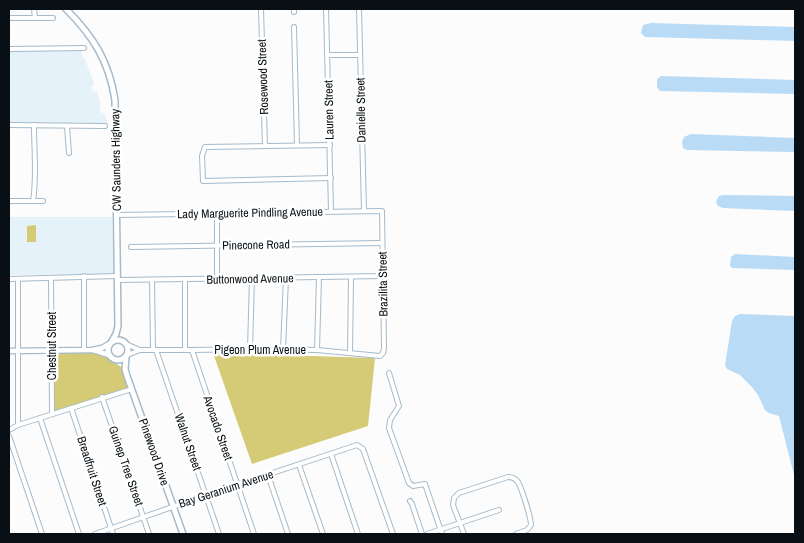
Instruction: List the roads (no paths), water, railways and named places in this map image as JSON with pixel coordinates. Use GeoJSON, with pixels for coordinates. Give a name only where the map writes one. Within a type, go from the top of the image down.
{"type":"FeatureCollection","features":[{"type":"Feature","properties":{"kind":"main road","name":"CW Saunders Highway"},"geometry":{"type":"LineString","coordinates":[[66,9],[87,31],[99,49],[114,90],[116,110],[118,326],[111,343]]}},
{"type":"Feature","properties":{"kind":"main road","name":"CW Saunders Highway"},"geometry":{"type":"LineString","coordinates":[[118,326],[125,342]]}},
{"type":"Feature","properties":{"kind":"main road"},"geometry":{"type":"LineString","coordinates":[[118,339],[125,342],[128,349],[126,356],[121,360],[115,360],[109,355],[107,350],[111,343],[118,339]]}},
{"type":"Feature","properties":{"kind":"main road","name":"Pinewood Drive"},"geometry":{"type":"LineString","coordinates":[[126,356],[125,369],[183,534]]}},
{"type":"Feature","properties":{"kind":"main road","name":"Pinewood Drive"},"geometry":{"type":"LineString","coordinates":[[115,360],[125,369]]}},
{"type":"Feature","properties":{"kind":"street"},"geometry":{"type":"LineString","coordinates":[[34,9],[35,18]]}},
{"type":"Feature","properties":{"kind":"street","name":"Rosewood Street"},"geometry":{"type":"LineString","coordinates":[[261,9],[265,146]]}},
{"type":"Feature","properties":{"kind":"street","name":"Lauren Street"},"geometry":{"type":"LineString","coordinates":[[326,9],[331,211]]}},
{"type":"Feature","properties":{"kind":"street","name":"Danielle Street"},"geometry":{"type":"LineString","coordinates":[[359,9],[364,211]]}},
{"type":"Feature","properties":{"kind":"street"},"geometry":{"type":"LineString","coordinates":[[9,18],[53,18]]}},
{"type":"Feature","properties":{"kind":"street"},"geometry":{"type":"LineString","coordinates":[[294,27],[297,145]]}},
{"type":"Feature","properties":{"kind":"street"},"geometry":{"type":"LineString","coordinates":[[9,49],[84,48]]}},
{"type":"Feature","properties":{"kind":"street"},"geometry":{"type":"LineString","coordinates":[[328,56],[360,55]]}},
{"type":"Feature","properties":{"kind":"street"},"geometry":{"type":"LineString","coordinates":[[9,125],[106,126]]}},
{"type":"Feature","properties":{"kind":"street"},"geometry":{"type":"LineString","coordinates":[[32,201],[35,172],[34,125]]}},
{"type":"Feature","properties":{"kind":"street"},"geometry":{"type":"LineString","coordinates":[[67,126],[69,153]]}},
{"type":"Feature","properties":{"kind":"street"},"geometry":{"type":"LineString","coordinates":[[330,145],[204,147],[202,156],[203,181],[330,178]]}},
{"type":"Feature","properties":{"kind":"street"},"geometry":{"type":"LineString","coordinates":[[9,201],[43,201]]}},
{"type":"Feature","properties":{"kind":"street","name":"Lady Marguerite Pindling Avenue"},"geometry":{"type":"LineString","coordinates":[[117,215],[382,211]]}},
{"type":"Feature","properties":{"kind":"street","name":"Brazilita Street"},"geometry":{"type":"LineString","coordinates":[[380,356],[384,348],[382,211]]}},
{"type":"Feature","properties":{"kind":"street"},"geometry":{"type":"LineString","coordinates":[[217,214],[217,279]]}},
{"type":"Feature","properties":{"kind":"street","name":"Pinecone Road"},"geometry":{"type":"LineString","coordinates":[[131,247],[382,243]]}},
{"type":"Feature","properties":{"kind":"street"},"geometry":{"type":"LineString","coordinates":[[84,276],[84,350]]}},
{"type":"Feature","properties":{"kind":"street","name":"Buttonwood Avenue"},"geometry":{"type":"LineString","coordinates":[[9,279],[84,276],[185,280],[383,276]]}},
{"type":"Feature","properties":{"kind":"street"},"geometry":{"type":"LineString","coordinates":[[317,350],[319,277]]}},
{"type":"Feature","properties":{"kind":"street"},"geometry":{"type":"LineString","coordinates":[[350,352],[351,277]]}},
{"type":"Feature","properties":{"kind":"street","name":"Chestnut Street"},"geometry":{"type":"LineString","coordinates":[[51,278],[52,414]]}},
{"type":"Feature","properties":{"kind":"street"},"geometry":{"type":"LineString","coordinates":[[250,348],[252,278]]}},
{"type":"Feature","properties":{"kind":"street"},"geometry":{"type":"LineString","coordinates":[[283,350],[286,278]]}},
{"type":"Feature","properties":{"kind":"street"},"geometry":{"type":"LineString","coordinates":[[18,279],[18,425]]}},
{"type":"Feature","properties":{"kind":"street","name":"Walnut Street"},"geometry":{"type":"LineString","coordinates":[[152,280],[154,350],[219,534]]}},
{"type":"Feature","properties":{"kind":"street"},"geometry":{"type":"LineString","coordinates":[[184,350],[185,280]]}},
{"type":"Feature","properties":{"kind":"street","name":"Pigeon Plum Avenue"},"geometry":{"type":"LineString","coordinates":[[125,342],[140,350]]}},
{"type":"Feature","properties":{"kind":"street"},"geometry":{"type":"LineString","coordinates":[[9,351],[92,350],[102,348],[111,343]]}},
{"type":"Feature","properties":{"kind":"street","name":"Pigeon Plum Avenue"},"geometry":{"type":"LineString","coordinates":[[126,356],[140,350],[250,348],[350,352],[380,356]]}},
{"type":"Feature","properties":{"kind":"street"},"geometry":{"type":"LineString","coordinates":[[92,350],[109,355]]}},
{"type":"Feature","properties":{"kind":"street","name":"Avocado Street"},"geometry":{"type":"LineString","coordinates":[[192,350],[254,534]]}},
{"type":"Feature","properties":{"kind":"street"},"geometry":{"type":"LineString","coordinates":[[389,373],[399,406],[390,420],[389,430],[408,483],[414,486],[425,484],[441,532]]}},
{"type":"Feature","properties":{"kind":"street"},"geometry":{"type":"LineString","coordinates":[[9,430],[18,425],[132,389]]}},
{"type":"Feature","properties":{"kind":"street","name":"Guinep Tree Street"},"geometry":{"type":"LineString","coordinates":[[102,397],[149,534]]}},
{"type":"Feature","properties":{"kind":"street","name":"Breadfruit Street"},"geometry":{"type":"LineString","coordinates":[[71,408],[113,534]]}},
{"type":"Feature","properties":{"kind":"street"},"geometry":{"type":"LineString","coordinates":[[40,418],[79,534]]}},
{"type":"Feature","properties":{"kind":"street"},"geometry":{"type":"LineString","coordinates":[[9,436],[42,534]]}},
{"type":"Feature","properties":{"kind":"street","name":"Bay Geranium Avenue"},"geometry":{"type":"LineString","coordinates":[[95,534],[357,445],[363,449],[393,534]]}},
{"type":"Feature","properties":{"kind":"street"},"geometry":{"type":"LineString","coordinates":[[331,454],[358,534]]}},
{"type":"Feature","properties":{"kind":"street"},"geometry":{"type":"LineString","coordinates":[[299,465],[323,534]]}},
{"type":"Feature","properties":{"kind":"street"},"geometry":{"type":"LineString","coordinates":[[268,475],[288,534]]}},
{"type":"Feature","properties":{"kind":"street"},"geometry":{"type":"LineString","coordinates":[[464,534],[453,505],[454,498],[459,493],[508,477],[514,478],[518,482],[531,518],[531,525],[527,530],[516,534]]}},
{"type":"Feature","properties":{"kind":"street"},"geometry":{"type":"LineString","coordinates":[[410,501],[422,534]]}},
{"type":"Feature","properties":{"kind":"street"},"geometry":{"type":"LineString","coordinates":[[426,534],[441,532],[460,523],[499,510]]}},
{"type":"Feature","properties":{"kind":"water"},"geometry":{"type":"Polygon","coordinates":[[[651,23],[795,27],[795,41],[645,37],[641,33],[643,25],[651,23]]]}},
{"type":"Feature","properties":{"kind":"water"},"geometry":{"type":"Polygon","coordinates":[[[661,76],[795,80],[795,94],[660,91],[657,87],[657,79],[661,76]]]}},
{"type":"Feature","properties":{"kind":"water"},"geometry":{"type":"Polygon","coordinates":[[[691,134],[795,138],[795,152],[687,150],[683,148],[682,142],[684,137],[691,134]]]}},
{"type":"Feature","properties":{"kind":"water"},"geometry":{"type":"Polygon","coordinates":[[[719,196],[795,196],[795,211],[723,208],[718,206],[716,202],[719,196]]]}},
{"type":"Feature","properties":{"kind":"water"},"geometry":{"type":"Polygon","coordinates":[[[735,254],[795,257],[795,270],[732,268],[730,266],[731,257],[735,254]]]}},
{"type":"Feature","properties":{"kind":"water"},"geometry":{"type":"Polygon","coordinates":[[[740,314],[795,316],[795,479],[779,416],[765,410],[758,395],[751,386],[740,375],[727,369],[725,365],[732,321],[735,316],[740,314]]]}}]}
